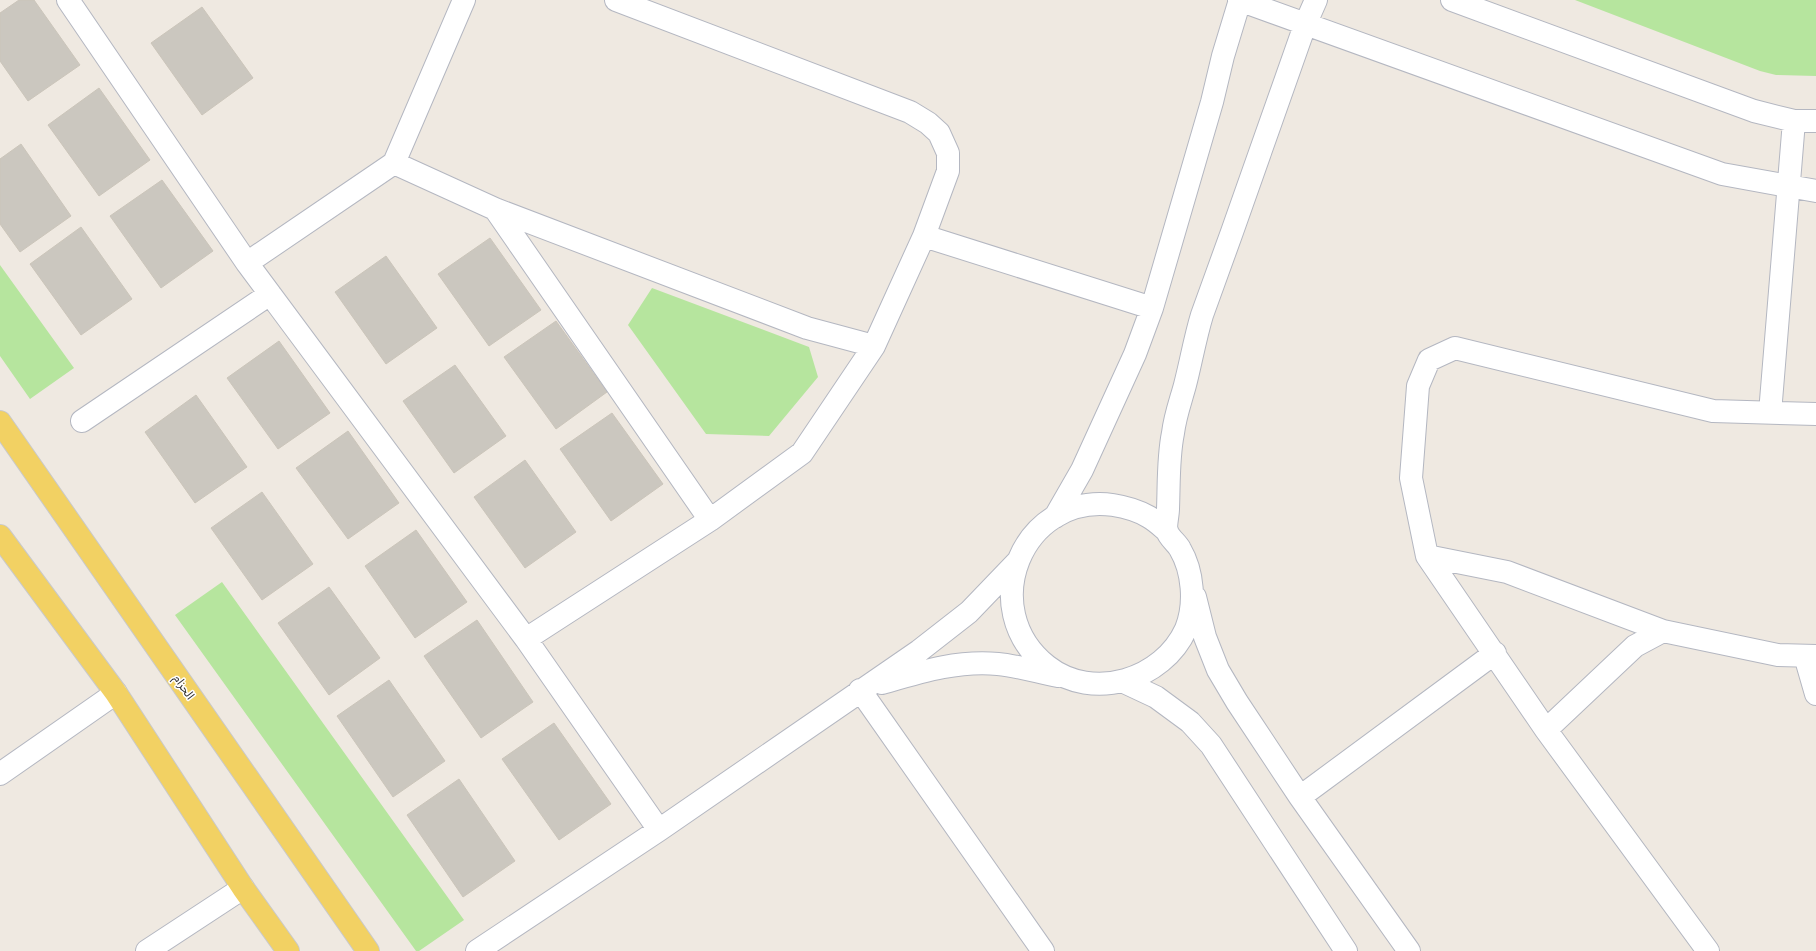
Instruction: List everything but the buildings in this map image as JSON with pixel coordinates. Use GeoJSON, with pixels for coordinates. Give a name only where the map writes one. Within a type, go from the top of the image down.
{"type":"FeatureCollection","features":[{"type":"Feature","properties":{"kind":"main road","name":"الحزام"},"geometry":{"type":"LineString","coordinates":[[0,422],[368,951]]}},
{"type":"Feature","properties":{"kind":"main road"},"geometry":{"type":"LineString","coordinates":[[0,536],[116,694],[243,888],[288,951]]}},
{"type":"Feature","properties":{"kind":"street"},"geometry":{"type":"LineString","coordinates":[[68,0],[247,263],[526,639],[659,830]]}},
{"type":"Feature","properties":{"kind":"street"},"geometry":{"type":"LineString","coordinates":[[247,263],[394,163],[464,0]]}},
{"type":"Feature","properties":{"kind":"street"},"geometry":{"type":"LineString","coordinates":[[526,639],[710,520],[802,453],[874,346],[924,236],[948,172],[948,153],[939,133],[928,123],[910,112],[616,0]]}},
{"type":"Feature","properties":{"kind":"street"},"geometry":{"type":"LineString","coordinates":[[1055,517],[1082,470],[1100,432],[1135,354],[1152,308],[1240,0],[1305,25],[1722,174],[1816,191]]}},
{"type":"Feature","properties":{"kind":"street"},"geometry":{"type":"LineString","coordinates":[[1167,531],[1172,434],[1202,318],[1305,25],[1316,0]]}},
{"type":"Feature","properties":{"kind":"street"},"geometry":{"type":"LineString","coordinates":[[1452,0],[1754,111],[1794,121],[1816,121]]}},
{"type":"Feature","properties":{"kind":"street"},"geometry":{"type":"LineString","coordinates":[[1770,413],[1794,121]]}},
{"type":"Feature","properties":{"kind":"street"},"geometry":{"type":"LineString","coordinates":[[394,163],[495,209],[807,328],[874,346]]}},
{"type":"Feature","properties":{"kind":"street"},"geometry":{"type":"LineString","coordinates":[[495,209],[710,520]]}},
{"type":"Feature","properties":{"kind":"street"},"geometry":{"type":"LineString","coordinates":[[924,236],[1152,308]]}},
{"type":"Feature","properties":{"kind":"street"},"geometry":{"type":"LineString","coordinates":[[82,421],[270,294]]}},
{"type":"Feature","properties":{"kind":"street"},"geometry":{"type":"LineString","coordinates":[[1708,951],[1546,730],[1427,556],[1411,478],[1418,386],[1429,360],[1455,348],[1713,411],[1816,414]]}},
{"type":"Feature","properties":{"kind":"street"},"geometry":{"type":"LineString","coordinates":[[477,951],[659,830],[946,631],[988,594],[1017,562],[1032,536],[1055,517],[1077,507],[1102,504],[1126,507],[1149,517],[1167,531],[1181,550],[1190,572],[1205,637],[1218,670],[1300,797],[1409,951]]}},
{"type":"Feature","properties":{"kind":"street"},"geometry":{"type":"LineString","coordinates":[[1427,556],[1507,572],[1663,631],[1778,655],[1811,656],[1816,694]]}},
{"type":"Feature","properties":{"kind":"street"},"geometry":{"type":"LineString","coordinates":[[1017,562],[1011,592],[1016,622],[1030,649],[1049,667],[1072,679]]}},
{"type":"Feature","properties":{"kind":"street"},"geometry":{"type":"LineString","coordinates":[[860,690],[933,668],[965,664],[997,664],[1098,684],[1124,682],[1150,670],[1172,652],[1186,627],[1188,620],[1192,600],[1190,572]]}},
{"type":"Feature","properties":{"kind":"street"},"geometry":{"type":"LineString","coordinates":[[1546,730],[1635,646],[1663,631]]}},
{"type":"Feature","properties":{"kind":"street"},"geometry":{"type":"LineString","coordinates":[[1300,797],[1495,654]]}},
{"type":"Feature","properties":{"kind":"street"},"geometry":{"type":"LineString","coordinates":[[1124,682],[1156,697],[1190,722],[1211,745],[1346,951]]}},
{"type":"Feature","properties":{"kind":"street"},"geometry":{"type":"LineString","coordinates":[[860,690],[1043,951]]}},
{"type":"Feature","properties":{"kind":"street"},"geometry":{"type":"LineString","coordinates":[[0,774],[116,694]]}},
{"type":"Feature","properties":{"kind":"street"},"geometry":{"type":"LineString","coordinates":[[147,951],[243,888]]}},
{"type":"Feature","properties":{"kind":"green space"},"geometry":{"type":"Polygon","coordinates":[[[1575,0],[1816,0],[1816,76],[1776,75],[1760,71],[1575,0]]]}},
{"type":"Feature","properties":{"kind":"green space"},"geometry":{"type":"Polygon","coordinates":[[[0,265],[74,368],[30,399],[0,356],[0,265]]]}},
{"type":"Feature","properties":{"kind":"green space"},"geometry":{"type":"Polygon","coordinates":[[[652,288],[809,347],[818,377],[769,436],[706,434],[628,325],[652,288]]]}},
{"type":"Feature","properties":{"kind":"green space"},"geometry":{"type":"Polygon","coordinates":[[[222,582],[464,920],[419,951],[416,951],[175,615],[222,582]]]}}]}
